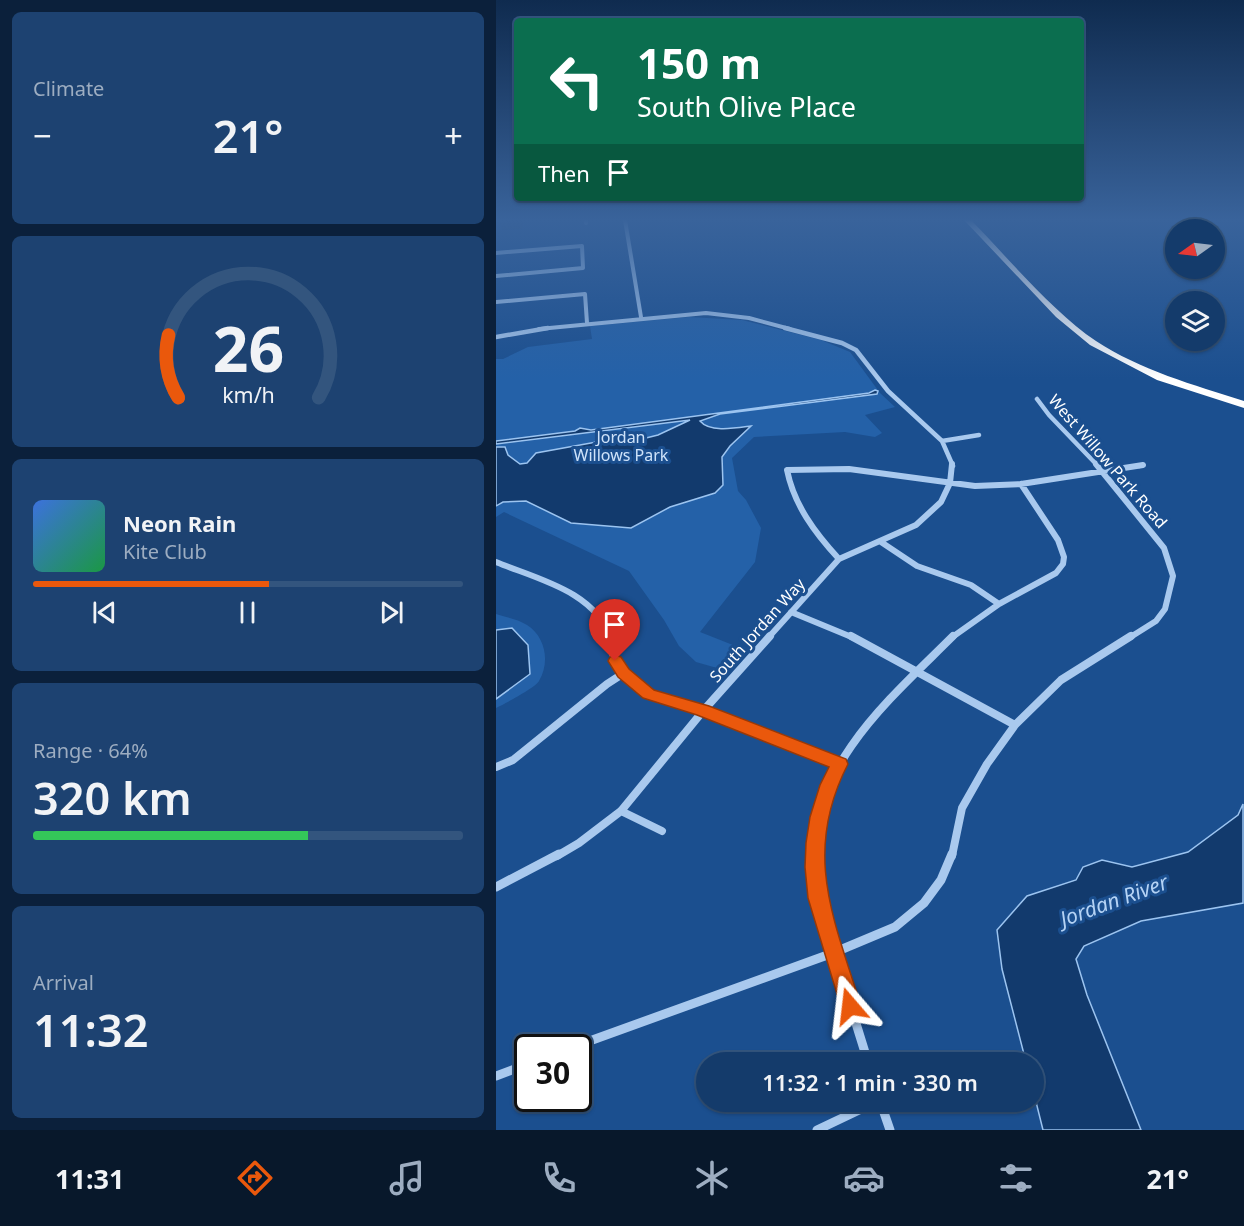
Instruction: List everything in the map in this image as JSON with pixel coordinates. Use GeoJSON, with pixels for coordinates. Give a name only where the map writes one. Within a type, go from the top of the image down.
{"type":"FeatureCollection","features":[{"type":"Feature","properties":{"kind":"highway"},"geometry":{"type":"LineString","coordinates":[[1018,273],[1059,315],[1093,343],[1130,364],[1162,378],[1243,405]]}},
{"type":"Feature","properties":{"kind":"highway"},"geometry":{"type":"LineString","coordinates":[[1028,273],[1069,314],[1102,341],[1122,353],[1168,375],[1243,399]]}},
{"type":"Feature","properties":{"kind":"street"},"geometry":{"type":"LineString","coordinates":[[496,276],[532,273]]}},
{"type":"Feature","properties":{"kind":"street"},"geometry":{"type":"LineString","coordinates":[[634,273],[641,317]]}},
{"type":"Feature","properties":{"kind":"street"},"geometry":{"type":"LineString","coordinates":[[496,302],[585,294],[587,323]]}},
{"type":"Feature","properties":{"kind":"street"},"geometry":{"type":"LineString","coordinates":[[496,337],[641,317],[729,314],[842,343],[856,350],[888,391],[942,441],[979,435]]}},
{"type":"Feature","properties":{"kind":"street","name":"West Willow Park Road"},"geometry":{"type":"LineString","coordinates":[[1015,725],[1061,680],[1156,621],[1165,609],[1173,576],[1164,548],[1103,471],[1048,415],[1037,399]]}},
{"type":"Feature","properties":{"kind":"street","name":"South Jordan Way"},"geometry":{"type":"LineString","coordinates":[[496,888],[579,843],[621,811],[703,711],[839,559],[916,525],[941,502],[950,483],[953,466],[942,441]]}},
{"type":"Feature","properties":{"kind":"street"},"geometry":{"type":"LineString","coordinates":[[839,559],[813,531],[789,484],[787,470],[849,469],[975,486],[1021,484],[1143,465]]}},
{"type":"Feature","properties":{"kind":"street"},"geometry":{"type":"LineString","coordinates":[[865,1052],[817,898],[815,843],[829,785],[840,764],[879,710],[956,633],[999,604],[1056,573],[1062,565],[1062,549],[1021,484]]}},
{"type":"Feature","properties":{"kind":"street"},"geometry":{"type":"LineString","coordinates":[[881,542],[916,566],[971,585],[999,604]]}},
{"type":"Feature","properties":{"kind":"street"},"geometry":{"type":"LineString","coordinates":[[496,562],[577,596],[595,611],[607,629],[615,661],[624,673],[648,694],[703,711],[840,764]]}},
{"type":"Feature","properties":{"kind":"street"},"geometry":{"type":"LineString","coordinates":[[592,1040],[833,953],[895,927],[924,903],[941,880],[952,856],[962,808],[987,764],[1015,725],[847,634],[791,612]]}},
{"type":"Feature","properties":{"kind":"street"},"geometry":{"type":"LineString","coordinates":[[496,767],[513,760],[607,684],[624,673]]}},
{"type":"Feature","properties":{"kind":"street"},"geometry":{"type":"LineString","coordinates":[[621,811],[662,831]]}},
{"type":"Feature","properties":{"kind":"street"},"geometry":{"type":"LineString","coordinates":[[496,1076],[514,1069]]}},
{"type":"Feature","properties":{"kind":"street"},"geometry":{"type":"LineString","coordinates":[[817,1130],[855,1112]]}},
{"type":"Feature","properties":{"kind":"street"},"geometry":{"type":"LineString","coordinates":[[883,1112],[890,1130]]}},
{"type":"Feature","properties":{"kind":"green space","name":"Jordan Willows Park"},"geometry":{"type":"Polygon","coordinates":[[[689,317],[742,320],[821,340],[850,352],[880,393],[895,407],[865,415],[882,433],[875,437],[845,432],[754,437],[732,458],[738,491],[746,500],[761,528],[755,562],[700,632],[743,649],[724,670],[696,662],[679,646],[664,620],[629,571],[504,512],[496,517],[496,359],[503,359],[528,347],[592,339],[590,326],[689,317]]]}},
{"type":"Feature","properties":{"kind":"green space"},"geometry":{"type":"Polygon","coordinates":[[[496,614],[520,621],[533,630],[542,643],[545,659],[542,674],[536,684],[496,708],[496,614]]]}},
{"type":"Feature","properties":{"kind":"water"},"geometry":{"type":"Polygon","coordinates":[[[878,391],[877,394],[720,414],[700,421],[704,425],[717,428],[751,426],[722,457],[723,485],[715,493],[670,507],[631,528],[571,523],[526,501],[503,502],[496,506],[496,447],[505,447],[508,455],[520,464],[527,463],[536,453],[602,441],[646,438],[690,420],[496,444],[496,441],[575,431],[580,428],[591,430],[869,393],[878,391]]]}},
{"type":"Feature","properties":{"kind":"water"},"geometry":{"type":"Polygon","coordinates":[[[512,628],[528,645],[530,674],[496,699],[496,630],[512,628]]]}},
{"type":"Feature","properties":{"kind":"water","name":"Jordan River"},"geometry":{"type":"Polygon","coordinates":[[[1243,804],[1243,903],[1141,921],[1084,946],[1076,959],[1087,995],[1141,1130],[1043,1130],[1038,1112],[1044,1112],[1044,1052],[1023,1052],[1002,969],[997,930],[1027,896],[1076,880],[1083,867],[1102,860],[1132,867],[1188,852],[1238,815],[1243,804]]]}},
{"type":"Feature","properties":{"kind":"route"},"geometry":{"type":"LineString","coordinates":[[615,661],[624,673],[648,694],[703,711],[840,764],[829,785],[820,817],[815,843],[815,867],[817,898],[850,1006]]}}]}
